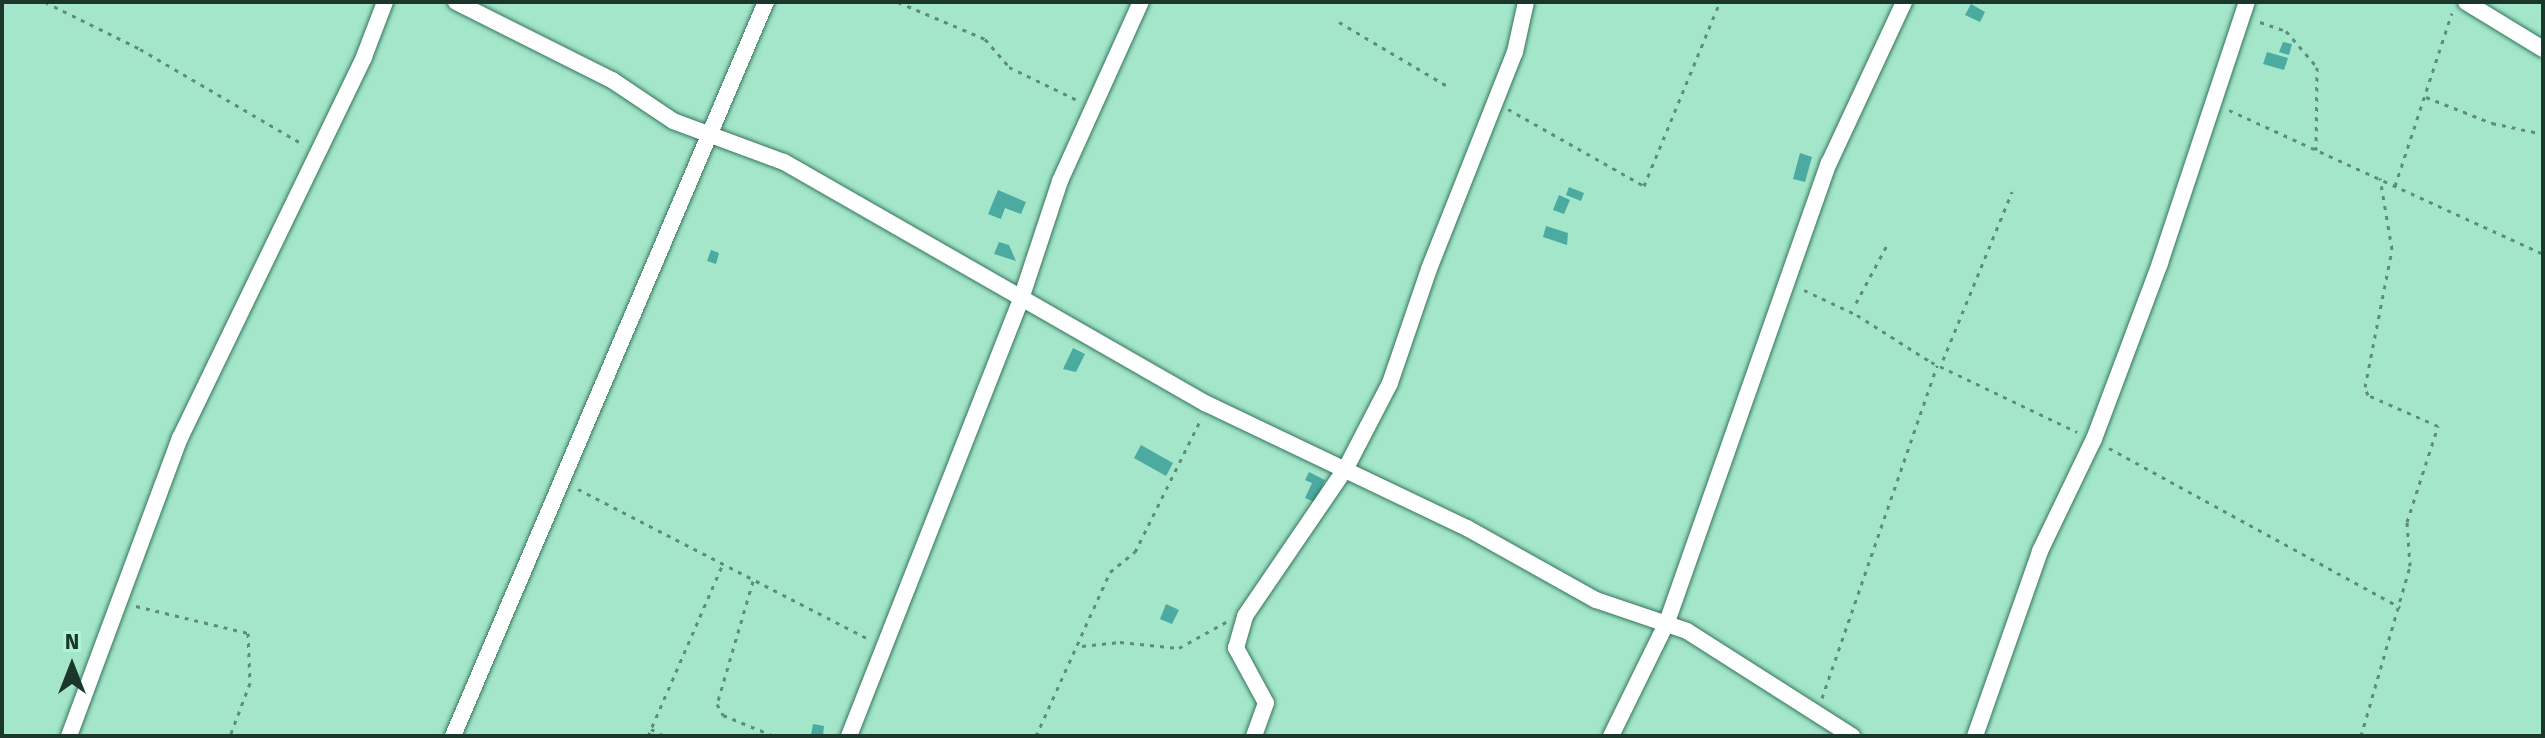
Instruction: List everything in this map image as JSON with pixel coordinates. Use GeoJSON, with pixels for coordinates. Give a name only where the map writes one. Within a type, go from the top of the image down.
{"type":"FeatureCollection","features":[{"type":"Feature","properties":{"kind":"street"},"geometry":{"type":"LineString","coordinates":[[69,736],[180,438],[364,57],[385,2]]}},
{"type":"Feature","properties":{"kind":"street"},"geometry":{"type":"LineString","coordinates":[[456,2],[612,80],[673,121],[712,139],[784,162],[1207,404],[1346,468],[1551,572],[1596,600],[1667,622],[1852,736]]}},
{"type":"Feature","properties":{"kind":"street"},"geometry":{"type":"LineString","coordinates":[[453,736],[712,139],[766,2]]}},
{"type":"Feature","properties":{"kind":"street"},"geometry":{"type":"LineString","coordinates":[[849,736],[888,646],[919,553],[1021,299],[1060,181],[1141,2]]}},
{"type":"Feature","properties":{"kind":"street"},"geometry":{"type":"LineString","coordinates":[[1254,736],[1266,703],[1236,648],[1245,616],[1346,468],[1408,340],[1429,269],[1515,52],[1526,2]]}},
{"type":"Feature","properties":{"kind":"street"},"geometry":{"type":"LineString","coordinates":[[1611,736],[1667,622],[1829,163],[1904,2]]}},
{"type":"Feature","properties":{"kind":"street"},"geometry":{"type":"LineString","coordinates":[[2466,2],[2543,49]]}},
{"type":"Feature","properties":{"kind":"street"},"geometry":{"type":"LineString","coordinates":[[1975,736],[2040,551],[2094,439],[2160,263],[2244,10]]}},
{"type":"Feature","properties":{"kind":"path"},"geometry":{"type":"LineString","coordinates":[[45,2],[140,49],[316,152]]}},
{"type":"Feature","properties":{"kind":"path"},"geometry":{"type":"LineString","coordinates":[[898,2],[985,39],[1009,67],[1093,107]]}},
{"type":"Feature","properties":{"kind":"path"},"geometry":{"type":"LineString","coordinates":[[1505,107],[1644,186],[1720,2]]}},
{"type":"Feature","properties":{"kind":"path"},"geometry":{"type":"LineString","coordinates":[[2395,186],[2456,2]]}},
{"type":"Feature","properties":{"kind":"path"},"geometry":{"type":"LineString","coordinates":[[2244,10],[2286,31],[2311,55],[2318,74],[2316,150]]}},
{"type":"Feature","properties":{"kind":"path"},"geometry":{"type":"LineString","coordinates":[[1339,22],[1449,87]]}},
{"type":"Feature","properties":{"kind":"path"},"geometry":{"type":"LineString","coordinates":[[2426,97],[2492,123],[2543,134]]}},
{"type":"Feature","properties":{"kind":"path"},"geometry":{"type":"LineString","coordinates":[[2212,101],[2543,254]]}},
{"type":"Feature","properties":{"kind":"path"},"geometry":{"type":"LineString","coordinates":[[2361,736],[2373,683],[2400,607],[2410,566],[2407,522],[2438,426],[2368,395],[2365,387],[2392,249],[2380,178]]}},
{"type":"Feature","properties":{"kind":"path"},"geometry":{"type":"LineString","coordinates":[[1943,360],[2012,192]]}},
{"type":"Feature","properties":{"kind":"path"},"geometry":{"type":"LineString","coordinates":[[1856,303],[1888,243]]}},
{"type":"Feature","properties":{"kind":"path"},"geometry":{"type":"LineString","coordinates":[[1785,281],[1857,315],[1937,365],[2094,439],[2400,607]]}},
{"type":"Feature","properties":{"kind":"path"},"geometry":{"type":"LineString","coordinates":[[1816,713],[1937,365]]}},
{"type":"Feature","properties":{"kind":"path"},"geometry":{"type":"LineString","coordinates":[[1036,736],[1081,646],[1110,572],[1135,552],[1207,404]]}},
{"type":"Feature","properties":{"kind":"path"},"geometry":{"type":"LineString","coordinates":[[563,482],[722,566],[888,646]]}},
{"type":"Feature","properties":{"kind":"path"},"geometry":{"type":"LineString","coordinates":[[648,736],[722,566]]}},
{"type":"Feature","properties":{"kind":"path"},"geometry":{"type":"LineString","coordinates":[[753,581],[717,704],[723,715],[774,736]]}},
{"type":"Feature","properties":{"kind":"path"},"geometry":{"type":"LineString","coordinates":[[121,602],[248,633],[250,683],[230,736]]}},
{"type":"Feature","properties":{"kind":"path"},"geometry":{"type":"LineString","coordinates":[[1081,646],[1104,641],[1179,648],[1227,621]]}},
{"type":"Feature","properties":{"kind":"path"},"geometry":{"type":"LineString","coordinates":[[651,729],[664,736]]}},
{"type":"Feature","properties":{"kind":"building"},"geometry":{"type":"Polygon","coordinates":[[[1971,4],[1985,12],[1980,22],[1965,15],[1971,4]]]}},
{"type":"Feature","properties":{"kind":"building"},"geometry":{"type":"Polygon","coordinates":[[[2283,42],[2292,44],[2289,55],[2279,52],[2283,42]]]}},
{"type":"Feature","properties":{"kind":"building"},"geometry":{"type":"Polygon","coordinates":[[[2267,52],[2288,58],[2284,70],[2263,64],[2267,52]]]}},
{"type":"Feature","properties":{"kind":"building"},"geometry":{"type":"Polygon","coordinates":[[[1800,153],[1812,157],[1805,182],[1793,179],[1800,153]]]}},
{"type":"Feature","properties":{"kind":"building"},"geometry":{"type":"Polygon","coordinates":[[[1569,187],[1584,193],[1581,201],[1566,195],[1569,187]]]}},
{"type":"Feature","properties":{"kind":"building"},"geometry":{"type":"Polygon","coordinates":[[[998,190],[1026,202],[1021,214],[1005,208],[1001,219],[988,214],[998,190]]]}},
{"type":"Feature","properties":{"kind":"building"},"geometry":{"type":"Polygon","coordinates":[[[1559,195],[1570,200],[1564,214],[1553,210],[1559,195]]]}},
{"type":"Feature","properties":{"kind":"building"},"geometry":{"type":"Polygon","coordinates":[[[1546,226],[1568,233],[1567,245],[1543,237],[1546,226]]]}},
{"type":"Feature","properties":{"kind":"building"},"geometry":{"type":"Polygon","coordinates":[[[999,242],[1009,245],[1016,261],[994,254],[999,242]]]}},
{"type":"Feature","properties":{"kind":"building"},"geometry":{"type":"Polygon","coordinates":[[[711,250],[719,253],[716,264],[707,261],[711,250]]]}},
{"type":"Feature","properties":{"kind":"building"},"geometry":{"type":"Polygon","coordinates":[[[1073,348],[1085,354],[1076,372],[1063,369],[1073,348]]]}},
{"type":"Feature","properties":{"kind":"building"},"geometry":{"type":"Polygon","coordinates":[[[1141,445],[1173,463],[1166,476],[1134,458],[1141,445]]]}},
{"type":"Feature","properties":{"kind":"building"},"geometry":{"type":"Polygon","coordinates":[[[1309,472],[1325,480],[1315,502],[1305,498],[1312,483],[1305,480],[1309,472]]]}},
{"type":"Feature","properties":{"kind":"building"},"geometry":{"type":"Polygon","coordinates":[[[1166,604],[1179,610],[1172,624],[1160,619],[1166,604]]]}},
{"type":"Feature","properties":{"kind":"building"},"geometry":{"type":"Polygon","coordinates":[[[813,724],[824,726],[823,736],[811,735],[813,724]]]}}]}
